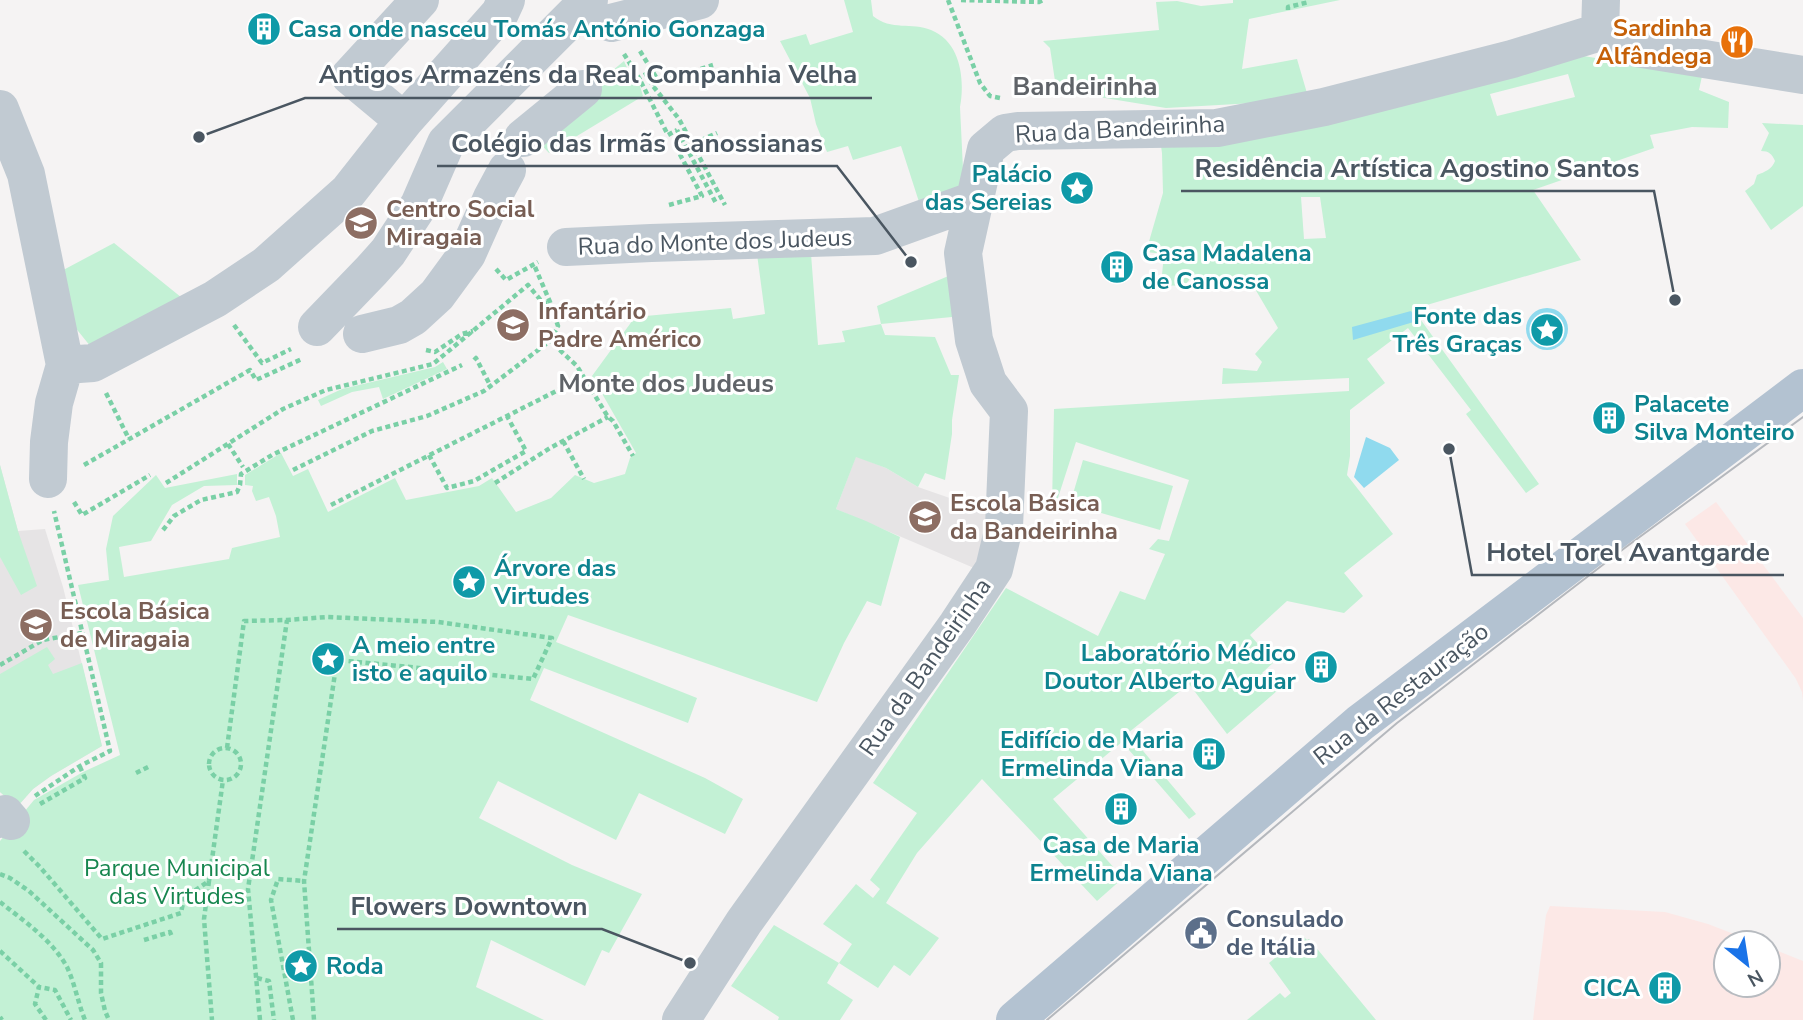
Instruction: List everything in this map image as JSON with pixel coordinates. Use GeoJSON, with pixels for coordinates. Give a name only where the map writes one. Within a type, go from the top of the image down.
{"type":"FeatureCollection","features":[{"type":"Feature","properties":{"kind":"main road","name":"Rua da Restauração"},"geometry":{"type":"LineString","coordinates":[[1015,1020],[1360,723],[1803,388]]}},
{"type":"Feature","properties":{"kind":"street"},"geometry":{"type":"LineString","coordinates":[[404,121],[350,76],[420,0]]}},
{"type":"Feature","properties":{"kind":"street"},"geometry":{"type":"LineString","coordinates":[[65,365],[93,363],[215,299],[265,265],[348,192],[404,121],[499,13],[506,0]]}},
{"type":"Feature","properties":{"kind":"street"},"geometry":{"type":"LineString","coordinates":[[310,341],[388,251],[419,205],[446,144],[608,25],[700,0]]}},
{"type":"Feature","properties":{"kind":"street"},"geometry":{"type":"LineString","coordinates":[[1600,16],[1636,48],[1751,75],[1803,75]]}},
{"type":"Feature","properties":{"kind":"street","name":"Rua da Bandeirinha"},"geometry":{"type":"LineString","coordinates":[[681,1020],[744,922],[957,625],[994,569],[1004,527],[1009,411],[988,383],[974,340],[963,253],[986,149],[1005,133],[1018,131],[1217,128],[1324,107],[1512,59],[1600,16]]}},
{"type":"Feature","properties":{"kind":"street"},"geometry":{"type":"LineString","coordinates":[[362,334],[399,325],[414,317],[437,295],[467,254],[515,154],[583,89]]}},
{"type":"Feature","properties":{"kind":"street"},"geometry":{"type":"LineString","coordinates":[[0,109],[26,174],[65,365],[54,404],[49,442],[58,485]]}},
{"type":"Feature","properties":{"kind":"street","name":"Rua do Monte dos Judeus"},"geometry":{"type":"LineString","coordinates":[[566,247],[875,236],[975,200]]}},
{"type":"Feature","properties":{"kind":"path"},"geometry":{"type":"LineString","coordinates":[[948,0],[980,83],[990,96],[1005,99]]}},
{"type":"Feature","properties":{"kind":"path"},"geometry":{"type":"LineString","coordinates":[[961,0],[1043,0]]}},
{"type":"Feature","properties":{"kind":"path"},"geometry":{"type":"LineString","coordinates":[[1288,10],[1288,7],[1309,2]]}},
{"type":"Feature","properties":{"kind":"path"},"geometry":{"type":"LineString","coordinates":[[608,25],[639,78],[646,74],[679,119],[680,130],[717,206]]}},
{"type":"Feature","properties":{"kind":"path"},"geometry":{"type":"LineString","coordinates":[[653,86],[713,65]]}},
{"type":"Feature","properties":{"kind":"path"},"geometry":{"type":"LineString","coordinates":[[641,82],[668,135],[680,130]]}},
{"type":"Feature","properties":{"kind":"path"},"geometry":{"type":"LineString","coordinates":[[680,130],[693,145],[726,206]]}},
{"type":"Feature","properties":{"kind":"path"},"geometry":{"type":"LineString","coordinates":[[693,145],[717,134]]}},
{"type":"Feature","properties":{"kind":"path"},"geometry":{"type":"LineString","coordinates":[[676,147],[699,189]]}},
{"type":"Feature","properties":{"kind":"path","name":"Rua do Monte dos Judeus"},"geometry":{"type":"LineString","coordinates":[[467,254],[488,260],[506,280],[566,247]]}},
{"type":"Feature","properties":{"kind":"path"},"geometry":{"type":"LineString","coordinates":[[293,470],[372,431],[427,416],[491,387],[551,341],[558,326],[538,273]]}},
{"type":"Feature","properties":{"kind":"path"},"geometry":{"type":"LineString","coordinates":[[166,483],[283,409],[326,390],[433,364],[528,285],[543,303],[550,302]]}},
{"type":"Feature","properties":{"kind":"path"},"geometry":{"type":"LineString","coordinates":[[215,299],[262,363],[310,341]]}},
{"type":"Feature","properties":{"kind":"path"},"geometry":{"type":"LineString","coordinates":[[422,349],[435,352],[462,334],[473,331]]}},
{"type":"Feature","properties":{"kind":"path"},"geometry":{"type":"LineString","coordinates":[[83,466],[250,370],[256,380],[310,341]]}},
{"type":"Feature","properties":{"kind":"path"},"geometry":{"type":"LineString","coordinates":[[551,341],[577,366],[633,456]]}},
{"type":"Feature","properties":{"kind":"path"},"geometry":{"type":"LineString","coordinates":[[474,360],[476,358],[491,387]]}},
{"type":"Feature","properties":{"kind":"path"},"geometry":{"type":"LineString","coordinates":[[163,530],[174,516],[201,500],[237,492],[241,474],[272,455],[462,365]]}},
{"type":"Feature","properties":{"kind":"path"},"geometry":{"type":"LineString","coordinates":[[331,505],[584,377]]}},
{"type":"Feature","properties":{"kind":"path"},"geometry":{"type":"LineString","coordinates":[[429,455],[447,488],[474,481],[526,451],[507,415]]}},
{"type":"Feature","properties":{"kind":"path"},"geometry":{"type":"LineString","coordinates":[[495,483],[608,417]]}},
{"type":"Feature","properties":{"kind":"path"},"geometry":{"type":"LineString","coordinates":[[563,442],[584,479]]}},
{"type":"Feature","properties":{"kind":"path"},"geometry":{"type":"LineString","coordinates":[[228,444],[243,467]]}},
{"type":"Feature","properties":{"kind":"path"},"geometry":{"type":"LineString","coordinates":[[58,485],[82,515],[150,475]]}},
{"type":"Feature","properties":{"kind":"path"},"geometry":{"type":"LineString","coordinates":[[58,485],[57,527],[110,751],[80,766],[32,798],[10,829],[102,939],[181,914],[184,898],[209,881]]}},
{"type":"Feature","properties":{"kind":"path"},"geometry":{"type":"LineString","coordinates":[[227,748],[244,621],[327,617],[438,622],[552,638],[533,679],[337,660],[303,881],[314,1020]]}},
{"type":"Feature","properties":{"kind":"path"},"geometry":{"type":"LineString","coordinates":[[260,1020],[248,889],[287,620]]}},
{"type":"Feature","properties":{"kind":"path"},"geometry":{"type":"LineString","coordinates":[[0,665],[43,640],[82,633]]}},
{"type":"Feature","properties":{"kind":"path"},"geometry":{"type":"LineString","coordinates":[[227,748],[236,752],[241,761],[240,771],[232,778],[223,780],[214,776],[209,767],[210,757],[218,750],[227,748]]}},
{"type":"Feature","properties":{"kind":"path"},"geometry":{"type":"LineString","coordinates":[[65,788],[85,778],[80,766]]}},
{"type":"Feature","properties":{"kind":"path"},"geometry":{"type":"LineString","coordinates":[[136,773],[150,766]]}},
{"type":"Feature","properties":{"kind":"path"},"geometry":{"type":"LineString","coordinates":[[212,1020],[204,919],[223,780]]}},
{"type":"Feature","properties":{"kind":"path"},"geometry":{"type":"LineString","coordinates":[[0,874],[29,891],[93,950],[101,963],[101,993],[109,1020]]}},
{"type":"Feature","properties":{"kind":"path"},"geometry":{"type":"LineString","coordinates":[[293,1020],[271,900],[278,879],[303,881]]}},
{"type":"Feature","properties":{"kind":"path"},"geometry":{"type":"LineString","coordinates":[[0,902],[37,931],[56,951],[68,969],[85,1020]]}},
{"type":"Feature","properties":{"kind":"path"},"geometry":{"type":"LineString","coordinates":[[144,940],[170,932],[172,937]]}},
{"type":"Feature","properties":{"kind":"path"},"geometry":{"type":"LineString","coordinates":[[0,951],[38,987],[55,990],[71,1020]]}},
{"type":"Feature","properties":{"kind":"path"},"geometry":{"type":"LineString","coordinates":[[257,978],[270,981],[274,1020]]}},
{"type":"Feature","properties":{"kind":"path"},"geometry":{"type":"LineString","coordinates":[[38,987],[35,1004],[46,1020]]}},
{"type":"Feature","properties":{"kind":"shaded area","name":"Escola Básica da Bandeirinha"},"geometry":{"type":"Polygon","coordinates":[[[856,456],[886,468],[918,487],[993,513],[981,571],[836,509],[856,456]]]}},
{"type":"Feature","properties":{"kind":"shaded area","name":"Escola Básica de Miragaia"},"geometry":{"type":"Polygon","coordinates":[[[0,465],[18,531],[45,529],[63,587],[102,746],[51,776],[33,789],[17,807],[0,792],[0,465]]]}},
{"type":"Feature","properties":{"kind":"shaded area"},"geometry":{"type":"Polygon","coordinates":[[[1716,502],[1803,618],[1803,701],[1796,679],[1685,524],[1716,502]]]}},
{"type":"Feature","properties":{"kind":"shaded area"},"geometry":{"type":"Polygon","coordinates":[[[1550,906],[1665,912],[1721,929],[1712,929],[1712,999],[1782,999],[1782,953],[1803,961],[1803,1020],[1533,1020],[1546,915],[1550,906]]]}},
{"type":"Feature","properties":{"kind":"green space"},"geometry":{"type":"Polygon","coordinates":[[[844,0],[871,0],[873,16],[880,21],[931,30],[949,43],[959,63],[961,74],[964,190],[920,205],[901,146],[853,160],[848,146],[827,152],[810,98],[780,41],[806,34],[810,45],[853,32],[844,0]]]}},
{"type":"Feature","properties":{"kind":"green space"},"geometry":{"type":"Polygon","coordinates":[[[1233,0],[1340,0],[1249,19],[1242,69],[1297,59],[1309,100],[1166,108],[1105,98],[1057,94],[1050,48],[1043,41],[1159,30],[1156,2],[1177,1],[1201,6],[1233,3],[1233,0]]]}},
{"type":"Feature","properties":{"kind":"green space"},"geometry":{"type":"Polygon","coordinates":[[[1566,53],[1702,76],[1699,90],[1729,102],[1728,128],[1692,127],[1650,135],[1654,148],[1533,190],[1581,260],[1413,309],[1539,484],[1526,493],[1466,414],[1471,410],[1408,328],[1367,359],[1385,383],[1350,410],[1350,456],[1347,475],[1393,534],[1344,573],[1363,596],[1344,613],[1287,601],[1250,635],[1274,662],[1262,673],[1278,690],[1227,734],[1189,684],[1128,733],[1196,814],[1189,819],[1122,742],[1053,799],[1123,878],[1097,901],[982,779],[917,853],[886,903],[939,938],[910,976],[894,965],[878,988],[839,963],[852,944],[823,924],[856,884],[873,898],[880,889],[870,880],[917,813],[873,783],[1006,588],[1098,636],[1120,591],[1145,600],[1165,554],[1149,549],[1158,539],[1169,541],[1189,480],[1076,442],[1056,504],[1052,505],[1054,409],[1349,391],[1349,378],[1222,384],[1223,368],[1257,371],[1262,362],[1255,354],[1278,328],[1251,282],[1190,279],[1184,286],[1161,285],[1164,254],[1146,252],[1163,193],[1160,139],[1566,53]],[[1568,74],[1490,94],[1497,116],[1575,97],[1568,74]],[[1301,197],[1304,239],[1326,238],[1320,197],[1301,197]]]}},
{"type":"Feature","properties":{"kind":"green space"},"geometry":{"type":"Polygon","coordinates":[[[624,61],[635,85],[639,83],[643,96],[549,153],[533,136],[624,61]]]}},
{"type":"Feature","properties":{"kind":"green space"},"geometry":{"type":"Polygon","coordinates":[[[1762,123],[1803,125],[1803,206],[1771,230],[1745,191],[1754,184],[1757,175],[1770,168],[1775,161],[1770,153],[1761,151],[1769,133],[1762,123]]]}},
{"type":"Feature","properties":{"kind":"green space"},"geometry":{"type":"Polygon","coordinates":[[[114,243],[192,306],[91,347],[57,305],[52,276],[114,243]]]}},
{"type":"Feature","properties":{"kind":"green space","name":"Parque Municipal das Virtudes"},"geometry":{"type":"Polygon","coordinates":[[[757,254],[811,254],[818,345],[845,342],[842,331],[881,324],[885,335],[935,337],[951,375],[959,375],[945,480],[925,473],[918,487],[886,468],[856,457],[836,509],[900,537],[881,606],[867,601],[817,702],[568,615],[556,642],[697,698],[688,723],[544,668],[530,700],[705,778],[743,799],[725,834],[639,793],[616,840],[498,781],[479,818],[572,865],[642,894],[609,953],[602,950],[585,986],[491,940],[476,987],[544,1020],[0,1020],[0,841],[34,800],[120,755],[78,585],[109,580],[106,549],[113,516],[156,475],[165,488],[237,474],[237,485],[204,486],[172,505],[151,541],[119,547],[124,577],[229,559],[232,548],[280,537],[269,497],[256,501],[253,486],[245,485],[245,475],[281,453],[293,476],[308,469],[328,512],[395,478],[406,500],[479,486],[492,478],[516,512],[551,498],[575,475],[594,483],[625,474],[630,458],[636,453],[592,376],[635,317],[731,308],[733,319],[765,314],[757,254]]]}},
{"type":"Feature","properties":{"kind":"green space"},"geometry":{"type":"Polygon","coordinates":[[[958,272],[962,316],[881,324],[877,306],[958,272]]]}},
{"type":"Feature","properties":{"kind":"green space"},"geometry":{"type":"Polygon","coordinates":[[[443,362],[447,369],[383,399],[379,387],[352,392],[321,406],[318,400],[342,389],[435,367],[443,362]]]}},
{"type":"Feature","properties":{"kind":"green space"},"geometry":{"type":"Polygon","coordinates":[[[1083,460],[1173,486],[1160,530],[1070,504],[1083,460]]]}},
{"type":"Feature","properties":{"kind":"green space"},"geometry":{"type":"Polygon","coordinates":[[[0,465],[37,586],[21,595],[0,557],[0,465]]]}},
{"type":"Feature","properties":{"kind":"green space"},"geometry":{"type":"Polygon","coordinates":[[[47,647],[55,659],[48,665],[53,674],[82,663],[102,746],[51,776],[33,789],[17,807],[0,792],[0,674],[47,647]]]}},
{"type":"Feature","properties":{"kind":"green space"},"geometry":{"type":"Polygon","coordinates":[[[774,925],[839,963],[827,983],[853,1000],[840,1020],[778,1020],[779,1017],[731,986],[774,925]]]}},
{"type":"Feature","properties":{"kind":"green space"},"geometry":{"type":"Polygon","coordinates":[[[1302,935],[1309,939],[1376,1020],[1247,1020],[1280,993],[1285,998],[1291,993],[1269,963],[1302,935]]]}},
{"type":"Feature","properties":{"kind":"water","name":"Fonte das Três Graças"},"geometry":{"type":"Polygon","coordinates":[[[1547,308],[1562,314],[1568,329],[1562,344],[1547,350],[1532,344],[1526,329],[1532,314],[1547,308]]]}},
{"type":"Feature","properties":{"kind":"water"},"geometry":{"type":"Polygon","coordinates":[[[1411,311],[1417,321],[1353,340],[1352,327],[1411,311]]]}},
{"type":"Feature","properties":{"kind":"water"},"geometry":{"type":"Polygon","coordinates":[[[1366,437],[1390,448],[1399,460],[1364,488],[1354,477],[1366,437]]]}},
{"type":"Feature","properties":{"kind":"tram line"},"geometry":{"type":"LineString","coordinates":[[1047,1020],[1397,723],[1626,547],[1803,417]]}},
{"type":"Feature","properties":{"kind":"place","name":"Casa onde nasceu Tomás António Gonzaga"},"geometry":{"type":"Point","coordinates":[264,29]}},
{"type":"Feature","properties":{"kind":"place","name":"Sardinha Alfândega"},"geometry":{"type":"Point","coordinates":[1737,42]}},
{"type":"Feature","properties":{"kind":"place","name":"Antigos Armazéns da Real Companhia Velha"},"geometry":{"type":"Point","coordinates":[199,137]}},
{"type":"Feature","properties":{"kind":"place","name":"Palácio das Sereias"},"geometry":{"type":"Point","coordinates":[1077,188]}},
{"type":"Feature","properties":{"kind":"place","name":"Centro Social Miragaia"},"geometry":{"type":"Point","coordinates":[361,223]}},
{"type":"Feature","properties":{"kind":"place","name":"Colégio das Irmãs Canossianas"},"geometry":{"type":"Point","coordinates":[911,262]}},
{"type":"Feature","properties":{"kind":"place","name":"Casa Madalena de Canossa"},"geometry":{"type":"Point","coordinates":[1117,267]}},
{"type":"Feature","properties":{"kind":"place","name":"Residência Artística Agostino Santos"},"geometry":{"type":"Point","coordinates":[1675,300]}},
{"type":"Feature","properties":{"kind":"place","name":"Infantário Padre Américo"},"geometry":{"type":"Point","coordinates":[513,325]}},
{"type":"Feature","properties":{"kind":"place","name":"Fonte das Três Graças"},"geometry":{"type":"Point","coordinates":[1547,330]}},
{"type":"Feature","properties":{"kind":"place","name":"Palacete Silva Monteiro"},"geometry":{"type":"Point","coordinates":[1609,418]}},
{"type":"Feature","properties":{"kind":"place","name":"Hotel Torel Avantgarde"},"geometry":{"type":"Point","coordinates":[1449,449]}},
{"type":"Feature","properties":{"kind":"place","name":"Escola Básica da Bandeirinha"},"geometry":{"type":"Point","coordinates":[925,517]}},
{"type":"Feature","properties":{"kind":"place","name":"Árvore das Virtudes"},"geometry":{"type":"Point","coordinates":[469,582]}},
{"type":"Feature","properties":{"kind":"place","name":"Escola Básica de Miragaia"},"geometry":{"type":"Point","coordinates":[36,625]}},
{"type":"Feature","properties":{"kind":"place","name":"A meio entre isto e aquilo"},"geometry":{"type":"Point","coordinates":[328,659]}},
{"type":"Feature","properties":{"kind":"place","name":"Laboratório Médico Doutor Alberto Aguiar"},"geometry":{"type":"Point","coordinates":[1321,667]}},
{"type":"Feature","properties":{"kind":"place","name":"Edifício de Maria Ermelinda Viana"},"geometry":{"type":"Point","coordinates":[1209,754]}},
{"type":"Feature","properties":{"kind":"place","name":"Casa de Maria Ermelinda Viana"},"geometry":{"type":"Point","coordinates":[1121,809]}},
{"type":"Feature","properties":{"kind":"place","name":"Consulado de Itália"},"geometry":{"type":"Point","coordinates":[1201,933]}},
{"type":"Feature","properties":{"kind":"place","name":"Flowers Downtown"},"geometry":{"type":"Point","coordinates":[690,963]}},
{"type":"Feature","properties":{"kind":"place","name":"Roda"},"geometry":{"type":"Point","coordinates":[301,966]}},
{"type":"Feature","properties":{"kind":"place","name":"CICA"},"geometry":{"type":"Point","coordinates":[1665,988]}},
{"type":"Feature","properties":{"kind":"district","name":"Bandeirinha"},"geometry":{"type":"Point","coordinates":[1085,86]}},
{"type":"Feature","properties":{"kind":"district","name":"Monte dos Judeus"},"geometry":{"type":"Point","coordinates":[666,383]}}]}
